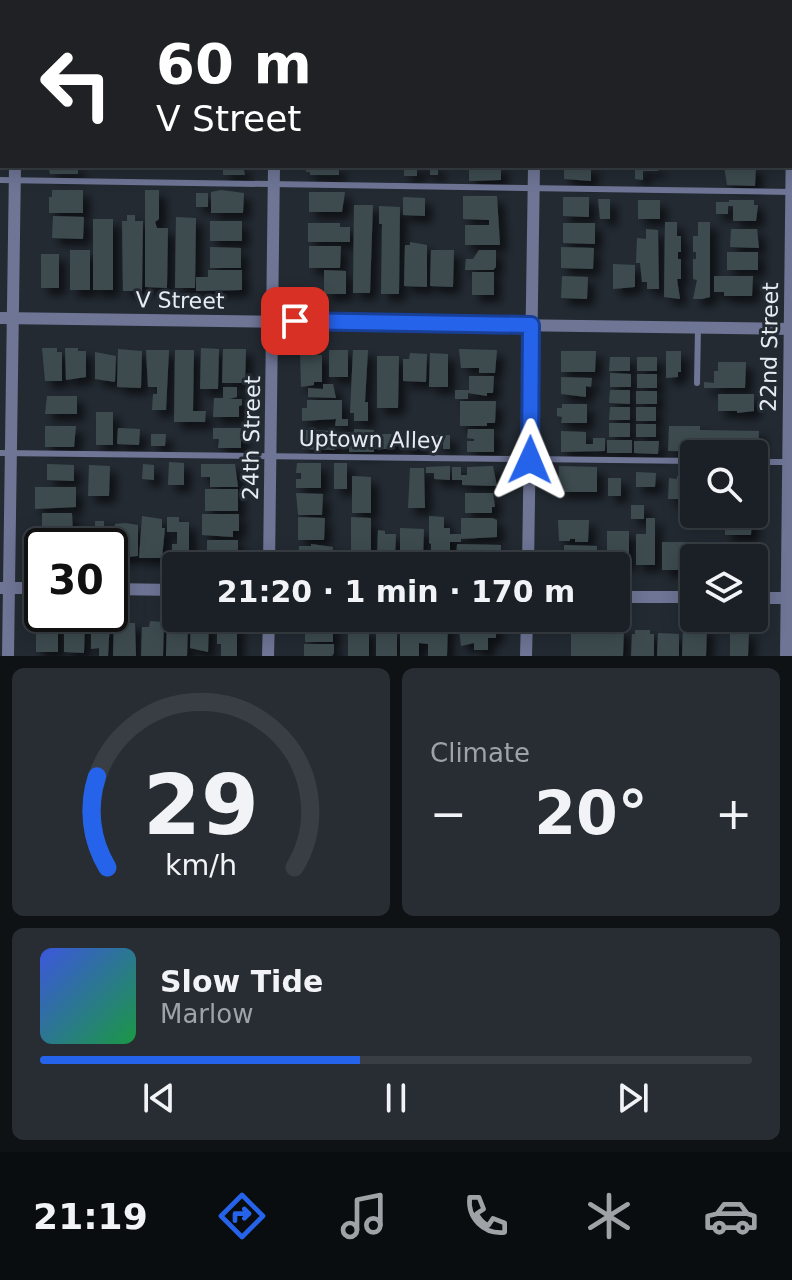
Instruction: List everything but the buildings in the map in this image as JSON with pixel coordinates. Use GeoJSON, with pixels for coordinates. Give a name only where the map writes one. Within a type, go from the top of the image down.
{"type":"FeatureCollection","features":[{"type":"Feature","properties":{"kind":"street","name":"22nd Street"},"geometry":{"type":"LineString","coordinates":[[786,656],[792,134]]}},
{"type":"Feature","properties":{"kind":"street"},"geometry":{"type":"LineString","coordinates":[[8,656],[4,588],[5,453],[7,318],[15,168]]}},
{"type":"Feature","properties":{"kind":"street","name":"24th Street"},"geometry":{"type":"LineString","coordinates":[[269,552],[274,168]]}},
{"type":"Feature","properties":{"kind":"street"},"geometry":{"type":"LineString","coordinates":[[528,552],[534,168]]}},
{"type":"Feature","properties":{"kind":"street","name":"V Street"},"geometry":{"type":"LineString","coordinates":[[7,318],[791,328]]}},
{"type":"Feature","properties":{"kind":"street"},"geometry":{"type":"LineString","coordinates":[[128,589],[162,590]]}},
{"type":"Feature","properties":{"kind":"street"},"geometry":{"type":"LineString","coordinates":[[630,597],[680,597]]}},
{"type":"Feature","properties":{"kind":"street"},"geometry":{"type":"LineString","coordinates":[[768,598],[789,598]]}},
{"type":"Feature","properties":{"kind":"street"},"geometry":{"type":"LineString","coordinates":[[268,656],[269,632]]}},
{"type":"Feature","properties":{"kind":"street"},"geometry":{"type":"LineString","coordinates":[[526,656],[527,632]]}},
{"type":"Feature","properties":{"kind":"lane"},"geometry":{"type":"LineString","coordinates":[[0,180],[792,192]]}},
{"type":"Feature","properties":{"kind":"lane"},"geometry":{"type":"LineString","coordinates":[[697,383],[698,327]]}},
{"type":"Feature","properties":{"kind":"lane","name":"Uptown Alley"},"geometry":{"type":"LineString","coordinates":[[5,453],[680,461]]}},
{"type":"Feature","properties":{"kind":"lane"},"geometry":{"type":"LineString","coordinates":[[768,462],[790,462]]}},
{"type":"Feature","properties":{"kind":"route"},"geometry":{"type":"LineString","coordinates":[[295,321],[531,325],[530,460]]}}]}
